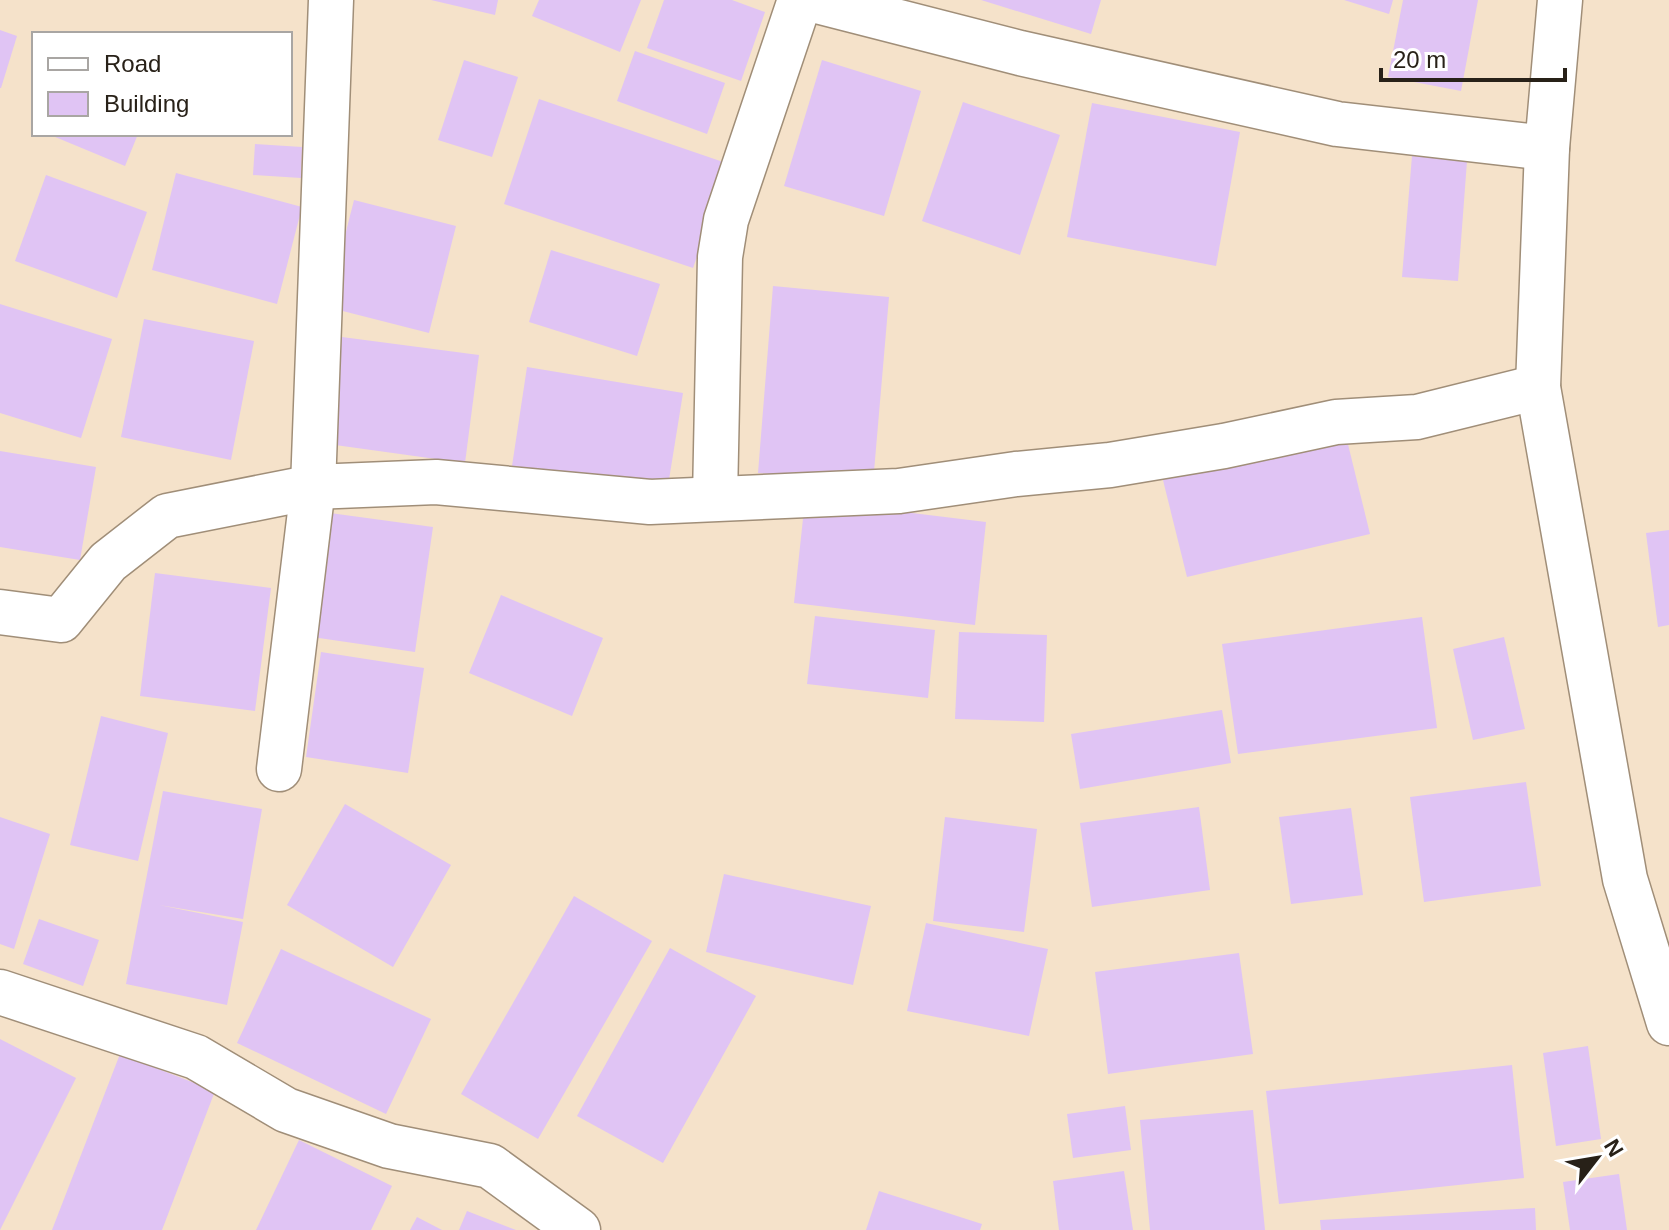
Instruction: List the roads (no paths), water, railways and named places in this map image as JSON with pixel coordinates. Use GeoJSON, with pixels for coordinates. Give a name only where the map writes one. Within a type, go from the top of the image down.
{"type":"FeatureCollection","features":[{"type":"Feature","properties":{"kind":"street"},"geometry":{"type":"LineString","coordinates":[[279,769],[313,487],[331,0]]}},
{"type":"Feature","properties":{"kind":"street"},"geometry":{"type":"LineString","coordinates":[[715,498],[720,257],[726,220],[800,0]]}},
{"type":"Feature","properties":{"kind":"street"},"geometry":{"type":"LineString","coordinates":[[813,0],[1005,50],[1337,124],[1547,148]]}},
{"type":"Feature","properties":{"kind":"street"},"geometry":{"type":"LineString","coordinates":[[1560,0],[1547,148],[1538,387],[1625,879],[1669,1023]]}},
{"type":"Feature","properties":{"kind":"street"},"geometry":{"type":"LineString","coordinates":[[0,612],[61,620],[108,562],[167,516],[313,487],[436,482],[650,502],[899,491],[1016,474],[1110,465],[1224,446],[1336,422],[1417,417],[1538,387]]}},
{"type":"Feature","properties":{"kind":"street"},"geometry":{"type":"LineString","coordinates":[[0,992],[196,1057],[286,1110],[389,1146],[490,1166],[578,1230]]}}]}
